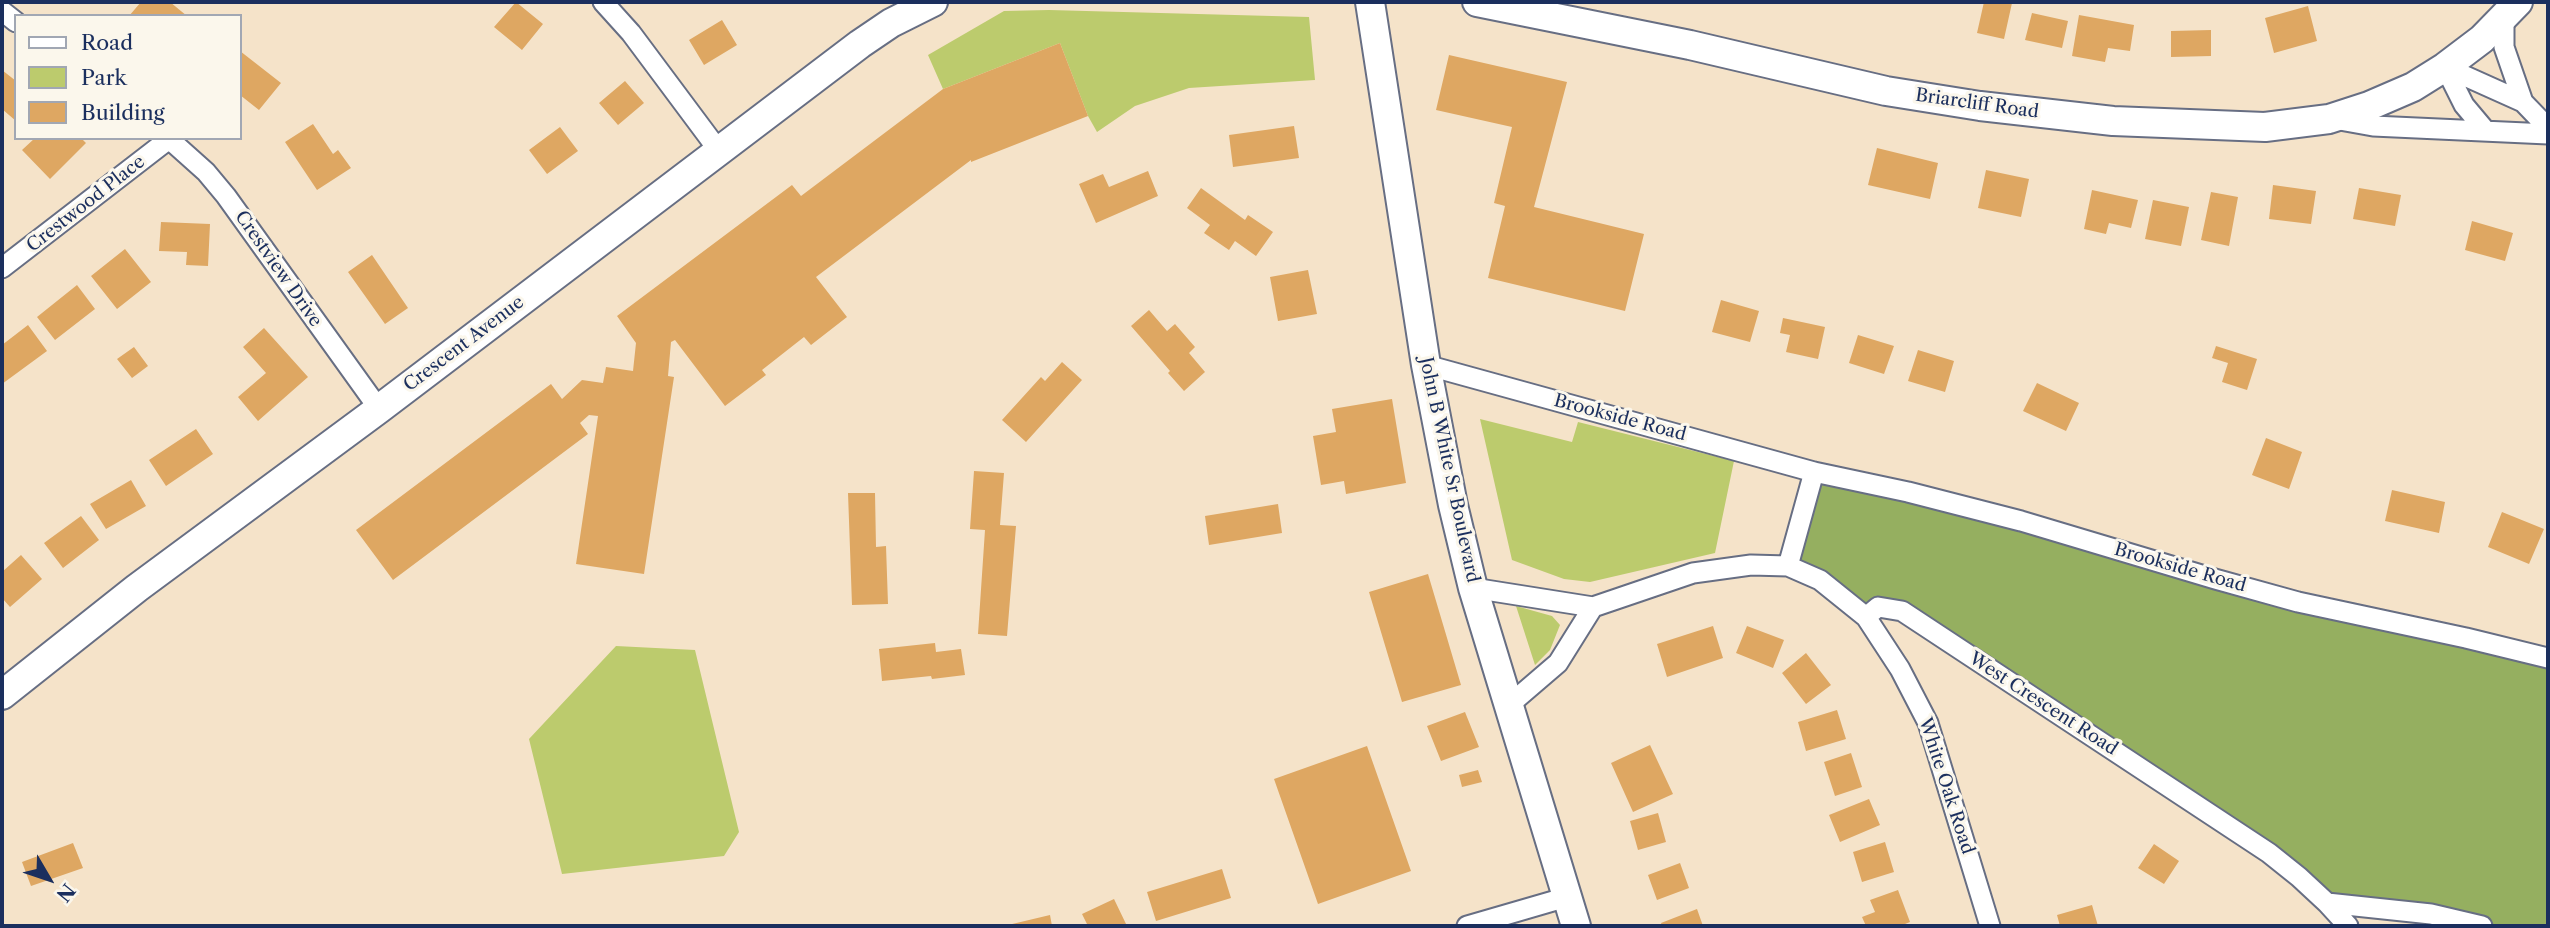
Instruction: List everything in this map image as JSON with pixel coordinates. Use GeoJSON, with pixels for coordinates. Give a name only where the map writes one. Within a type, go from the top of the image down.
{"type":"FeatureCollection","features":[{"type":"Feature","properties":{"kind":"street"},"geometry":{"type":"LineString","coordinates":[[603,2],[631,33],[719,151]]}},
{"type":"Feature","properties":{"kind":"street","name":"Crescent Avenue"},"geometry":{"type":"LineString","coordinates":[[2,695],[137,588],[379,409],[860,44],[891,23],[933,2]]}},
{"type":"Feature","properties":{"kind":"street","name":"John B White Sr Boulevard"},"geometry":{"type":"LineString","coordinates":[[1370,2],[1426,365],[1453,505],[1473,588],[1576,926]]}},
{"type":"Feature","properties":{"kind":"street","name":"Briarcliff Road"},"geometry":{"type":"LineString","coordinates":[[1477,2],[1690,45],[1886,91],[2060,116],[2179,125],[2265,127],[2329,118],[2373,126],[2548,134]]}},
{"type":"Feature","properties":{"kind":"street"},"geometry":{"type":"LineString","coordinates":[[2329,118],[2369,106],[2413,87],[2482,39],[2511,10]]}},
{"type":"Feature","properties":{"kind":"street"},"geometry":{"type":"LineString","coordinates":[[2511,10],[2504,47],[2523,102]]}},
{"type":"Feature","properties":{"kind":"street"},"geometry":{"type":"LineString","coordinates":[[2445,67],[2523,102],[2548,128]]}},
{"type":"Feature","properties":{"kind":"street"},"geometry":{"type":"LineString","coordinates":[[2445,67],[2464,105],[2485,130]]}},
{"type":"Feature","properties":{"kind":"street","name":"Crestwood Place"},"geometry":{"type":"LineString","coordinates":[[2,268],[168,140]]}},
{"type":"Feature","properties":{"kind":"street","name":"Crestview Drive"},"geometry":{"type":"LineString","coordinates":[[170,140],[206,172],[226,196],[379,409]]}},
{"type":"Feature","properties":{"kind":"street","name":"Brookside Road"},"geometry":{"type":"LineString","coordinates":[[1426,365],[1814,472],[1908,492],[2021,521],[2298,602],[2548,658]]}},
{"type":"Feature","properties":{"kind":"street"},"geometry":{"type":"LineString","coordinates":[[1788,566],[1814,472]]}},
{"type":"Feature","properties":{"kind":"street"},"geometry":{"type":"LineString","coordinates":[[1473,588],[1593,607],[1693,573],[1751,565],[1788,566],[1820,580],[1866,617]]}},
{"type":"Feature","properties":{"kind":"street"},"geometry":{"type":"LineString","coordinates":[[1509,705],[1558,663],[1593,607]]}},
{"type":"Feature","properties":{"kind":"street","name":"West Crescent Road"},"geometry":{"type":"LineString","coordinates":[[1866,617],[1878,607],[1902,611],[2269,853],[2299,877],[2348,926]]}},
{"type":"Feature","properties":{"kind":"street","name":"White Oak Road"},"geometry":{"type":"LineString","coordinates":[[1866,617],[1900,669],[1928,723],[1990,926]]}},
{"type":"Feature","properties":{"kind":"street"},"geometry":{"type":"LineString","coordinates":[[1467,926],[1567,897]]}},
{"type":"Feature","properties":{"kind":"street"},"geometry":{"type":"LineString","coordinates":[[2327,903],[2431,914],[2482,926]]}},
{"type":"Feature","properties":{"kind":"green space"},"geometry":{"type":"Polygon","coordinates":[[[1004,11],[1309,17],[1315,80],[1189,88],[1135,106],[1097,132],[1088,116],[1060,43],[943,89],[928,55],[1004,11]]]}},
{"type":"Feature","properties":{"kind":"green space"},"geometry":{"type":"Polygon","coordinates":[[[1480,419],[1572,442],[1578,422],[1734,461],[1715,553],[1590,582],[1564,579],[1512,560],[1480,419]]]}},
{"type":"Feature","properties":{"kind":"green space"},"geometry":{"type":"Polygon","coordinates":[[[1814,472],[2548,659],[2548,926],[2440,926],[2327,903],[1902,611],[1866,617],[1788,566],[1814,472]]]}},
{"type":"Feature","properties":{"kind":"green space"},"geometry":{"type":"Polygon","coordinates":[[[1516,606],[1552,616],[1560,625],[1550,650],[1535,665],[1516,606]]]}},
{"type":"Feature","properties":{"kind":"green space"},"geometry":{"type":"Polygon","coordinates":[[[616,646],[695,650],[739,832],[724,856],[562,874],[529,739],[616,646]]]}},
{"type":"Feature","properties":{"kind":"building"},"geometry":{"type":"Polygon","coordinates":[[[141,2],[170,2],[185,14],[131,14],[141,2]]]}},
{"type":"Feature","properties":{"kind":"building"},"geometry":{"type":"Polygon","coordinates":[[[516,2],[543,24],[522,50],[494,27],[516,2]]]}},
{"type":"Feature","properties":{"kind":"building"},"geometry":{"type":"Polygon","coordinates":[[[1984,2],[2012,3],[2004,39],[1977,33],[1984,2]]]}},
{"type":"Feature","properties":{"kind":"building"},"geometry":{"type":"Polygon","coordinates":[[[2308,6],[2317,41],[2274,53],[2265,18],[2308,6]]]}},
{"type":"Feature","properties":{"kind":"building"},"geometry":{"type":"Polygon","coordinates":[[[2032,13],[2068,21],[2062,48],[2025,40],[2032,13]]]}},
{"type":"Feature","properties":{"kind":"building"},"geometry":{"type":"Polygon","coordinates":[[[2079,15],[2134,25],[2130,51],[2108,48],[2105,62],[2072,56],[2079,15]]]}},
{"type":"Feature","properties":{"kind":"building"},"geometry":{"type":"Polygon","coordinates":[[[722,20],[737,45],[704,65],[689,40],[722,20]]]}},
{"type":"Feature","properties":{"kind":"building"},"geometry":{"type":"Polygon","coordinates":[[[2211,30],[2211,56],[2171,57],[2171,31],[2211,30]]]}},
{"type":"Feature","properties":{"kind":"building"},"geometry":{"type":"Polygon","coordinates":[[[1060,43],[1088,116],[971,160],[816,277],[847,317],[811,345],[804,337],[762,370],[766,375],[725,406],[675,340],[671,342],[668,376],[674,377],[644,574],[576,564],[598,416],[589,415],[580,423],[588,434],[393,580],[356,530],[551,384],[562,399],[582,380],[603,383],[606,367],[633,371],[636,343],[617,316],[792,185],[801,196],[943,89],[1060,43]]]}},
{"type":"Feature","properties":{"kind":"building"},"geometry":{"type":"Polygon","coordinates":[[[242,53],[281,83],[259,110],[242,97],[242,53]]]}},
{"type":"Feature","properties":{"kind":"building"},"geometry":{"type":"Polygon","coordinates":[[[1449,55],[1567,82],[1534,207],[1644,234],[1625,311],[1488,278],[1505,206],[1494,203],[1512,127],[1436,110],[1449,55]]]}},
{"type":"Feature","properties":{"kind":"building"},"geometry":{"type":"Polygon","coordinates":[[[2,70],[14,79],[14,119],[2,109],[2,70]]]}},
{"type":"Feature","properties":{"kind":"building"},"geometry":{"type":"Polygon","coordinates":[[[625,81],[644,103],[618,125],[599,103],[625,81]]]}},
{"type":"Feature","properties":{"kind":"building"},"geometry":{"type":"Polygon","coordinates":[[[313,124],[333,154],[338,150],[351,168],[317,190],[285,142],[313,124]]]}},
{"type":"Feature","properties":{"kind":"building"},"geometry":{"type":"Polygon","coordinates":[[[1294,126],[1299,158],[1233,167],[1229,135],[1294,126]]]}},
{"type":"Feature","properties":{"kind":"building"},"geometry":{"type":"Polygon","coordinates":[[[560,127],[578,151],[547,174],[529,150],[560,127]]]}},
{"type":"Feature","properties":{"kind":"building"},"geometry":{"type":"Polygon","coordinates":[[[33,140],[83,140],[86,143],[50,179],[22,150],[33,140]]]}},
{"type":"Feature","properties":{"kind":"building"},"geometry":{"type":"Polygon","coordinates":[[[1877,148],[1938,163],[1930,199],[1868,185],[1877,148]]]}},
{"type":"Feature","properties":{"kind":"building"},"geometry":{"type":"Polygon","coordinates":[[[1986,170],[2029,179],[2021,217],[1978,208],[1986,170]]]}},
{"type":"Feature","properties":{"kind":"building"},"geometry":{"type":"Polygon","coordinates":[[[1148,171],[1158,196],[1096,223],[1079,184],[1103,174],[1109,187],[1148,171]]]}},
{"type":"Feature","properties":{"kind":"building"},"geometry":{"type":"Polygon","coordinates":[[[2273,185],[2316,191],[2311,224],[2269,219],[2273,185]]]}},
{"type":"Feature","properties":{"kind":"building"},"geometry":{"type":"Polygon","coordinates":[[[1201,188],[1245,220],[1248,215],[1273,232],[1256,256],[1235,241],[1229,250],[1204,233],[1210,225],[1187,208],[1201,188]]]}},
{"type":"Feature","properties":{"kind":"building"},"geometry":{"type":"Polygon","coordinates":[[[2359,188],[2401,195],[2395,226],[2353,219],[2359,188]]]}},
{"type":"Feature","properties":{"kind":"building"},"geometry":{"type":"Polygon","coordinates":[[[2092,190],[2138,200],[2131,228],[2109,223],[2106,234],[2084,229],[2092,190]]]}},
{"type":"Feature","properties":{"kind":"building"},"geometry":{"type":"Polygon","coordinates":[[[2211,192],[2238,197],[2229,246],[2201,240],[2211,192]]]}},
{"type":"Feature","properties":{"kind":"building"},"geometry":{"type":"Polygon","coordinates":[[[2153,200],[2189,207],[2181,246],[2145,239],[2153,200]]]}},
{"type":"Feature","properties":{"kind":"building"},"geometry":{"type":"Polygon","coordinates":[[[2472,221],[2513,233],[2505,261],[2465,250],[2472,221]]]}},
{"type":"Feature","properties":{"kind":"building"},"geometry":{"type":"Polygon","coordinates":[[[161,222],[210,224],[208,266],[186,265],[187,252],[159,251],[161,222]]]}},
{"type":"Feature","properties":{"kind":"building"},"geometry":{"type":"Polygon","coordinates":[[[125,249],[151,282],[117,309],[91,276],[125,249]]]}},
{"type":"Feature","properties":{"kind":"building"},"geometry":{"type":"Polygon","coordinates":[[[372,255],[408,308],[385,324],[348,272],[372,255]]]}},
{"type":"Feature","properties":{"kind":"building"},"geometry":{"type":"Polygon","coordinates":[[[1308,270],[1317,314],[1278,321],[1270,277],[1308,270]]]}},
{"type":"Feature","properties":{"kind":"building"},"geometry":{"type":"Polygon","coordinates":[[[77,285],[95,309],[55,340],[37,317],[77,285]]]}},
{"type":"Feature","properties":{"kind":"building"},"geometry":{"type":"Polygon","coordinates":[[[1721,300],[1759,311],[1750,342],[1712,332],[1721,300]]]}},
{"type":"Feature","properties":{"kind":"building"},"geometry":{"type":"Polygon","coordinates":[[[1149,310],[1167,331],[1175,324],[1195,347],[1189,353],[1205,372],[1184,391],[1131,326],[1149,310]]]}},
{"type":"Feature","properties":{"kind":"building"},"geometry":{"type":"Polygon","coordinates":[[[1783,318],[1825,327],[1818,359],[1786,352],[1790,335],[1780,333],[1783,318]]]}},
{"type":"Feature","properties":{"kind":"building"},"geometry":{"type":"Polygon","coordinates":[[[28,325],[47,351],[2,384],[2,345],[28,325]]]}},
{"type":"Feature","properties":{"kind":"building"},"geometry":{"type":"Polygon","coordinates":[[[264,328],[308,377],[258,421],[238,397],[266,373],[243,347],[264,328]]]}},
{"type":"Feature","properties":{"kind":"building"},"geometry":{"type":"Polygon","coordinates":[[[1858,335],[1894,346],[1884,374],[1849,363],[1858,335]]]}},
{"type":"Feature","properties":{"kind":"building"},"geometry":{"type":"Polygon","coordinates":[[[2216,346],[2257,359],[2247,390],[2222,382],[2228,363],[2212,358],[2216,346]]]}},
{"type":"Feature","properties":{"kind":"building"},"geometry":{"type":"Polygon","coordinates":[[[134,347],[148,366],[132,378],[117,359],[134,347]]]}},
{"type":"Feature","properties":{"kind":"building"},"geometry":{"type":"Polygon","coordinates":[[[1918,350],[1954,361],[1945,392],[1908,381],[1918,350]]]}},
{"type":"Feature","properties":{"kind":"building"},"geometry":{"type":"Polygon","coordinates":[[[1062,362],[1082,380],[1026,442],[1002,420],[1041,377],[1045,381],[1062,362]]]}},
{"type":"Feature","properties":{"kind":"building"},"geometry":{"type":"Polygon","coordinates":[[[2037,383],[2079,403],[2066,431],[2023,411],[2037,383]]]}},
{"type":"Feature","properties":{"kind":"building"},"geometry":{"type":"Polygon","coordinates":[[[1392,399],[1406,483],[1346,494],[1344,481],[1321,485],[1313,436],[1336,432],[1332,409],[1392,399]]]}},
{"type":"Feature","properties":{"kind":"building"},"geometry":{"type":"Polygon","coordinates":[[[196,429],[213,454],[166,486],[149,460],[196,429]]]}},
{"type":"Feature","properties":{"kind":"building"},"geometry":{"type":"Polygon","coordinates":[[[2266,438],[2302,452],[2289,489],[2252,475],[2266,438]]]}},
{"type":"Feature","properties":{"kind":"building"},"geometry":{"type":"Polygon","coordinates":[[[974,471],[1004,473],[1000,525],[1016,526],[1007,636],[978,634],[985,530],[970,529],[974,471]]]}},
{"type":"Feature","properties":{"kind":"building"},"geometry":{"type":"Polygon","coordinates":[[[131,480],[146,506],[106,529],[90,504],[131,480]]]}},
{"type":"Feature","properties":{"kind":"building"},"geometry":{"type":"Polygon","coordinates":[[[2392,490],[2445,502],[2439,533],[2385,521],[2392,490]]]}},
{"type":"Feature","properties":{"kind":"building"},"geometry":{"type":"Polygon","coordinates":[[[848,493],[875,493],[876,547],[886,546],[888,604],[852,605],[848,493]]]}},
{"type":"Feature","properties":{"kind":"building"},"geometry":{"type":"Polygon","coordinates":[[[1278,504],[1282,533],[1209,545],[1205,516],[1278,504]]]}},
{"type":"Feature","properties":{"kind":"building"},"geometry":{"type":"Polygon","coordinates":[[[2502,512],[2544,529],[2529,564],[2488,547],[2502,512]]]}},
{"type":"Feature","properties":{"kind":"building"},"geometry":{"type":"Polygon","coordinates":[[[81,516],[99,540],[63,568],[44,543],[81,516]]]}},
{"type":"Feature","properties":{"kind":"building"},"geometry":{"type":"Polygon","coordinates":[[[21,555],[42,579],[10,607],[2,598],[2,572],[21,555]]]}},
{"type":"Feature","properties":{"kind":"building"},"geometry":{"type":"Polygon","coordinates":[[[1428,574],[1461,685],[1402,702],[1369,592],[1428,574]]]}},
{"type":"Feature","properties":{"kind":"building"},"geometry":{"type":"Polygon","coordinates":[[[1713,626],[1723,658],[1667,677],[1657,644],[1713,626]]]}},
{"type":"Feature","properties":{"kind":"building"},"geometry":{"type":"Polygon","coordinates":[[[1747,626],[1784,640],[1773,668],[1736,653],[1747,626]]]}},
{"type":"Feature","properties":{"kind":"building"},"geometry":{"type":"Polygon","coordinates":[[[935,643],[936,652],[961,649],[965,675],[882,681],[879,649],[935,643]]]}},
{"type":"Feature","properties":{"kind":"building"},"geometry":{"type":"Polygon","coordinates":[[[1806,653],[1831,685],[1806,704],[1782,673],[1806,653]]]}},
{"type":"Feature","properties":{"kind":"building"},"geometry":{"type":"Polygon","coordinates":[[[1837,710],[1846,739],[1806,751],[1798,722],[1837,710]]]}},
{"type":"Feature","properties":{"kind":"building"},"geometry":{"type":"Polygon","coordinates":[[[1465,712],[1479,747],[1441,761],[1427,726],[1465,712]]]}},
{"type":"Feature","properties":{"kind":"building"},"geometry":{"type":"Polygon","coordinates":[[[1650,745],[1673,794],[1633,812],[1611,763],[1650,745]]]}},
{"type":"Feature","properties":{"kind":"building"},"geometry":{"type":"Polygon","coordinates":[[[1367,746],[1411,871],[1318,904],[1274,779],[1367,746]]]}},
{"type":"Feature","properties":{"kind":"building"},"geometry":{"type":"Polygon","coordinates":[[[1851,753],[1862,787],[1835,796],[1824,762],[1851,753]]]}},
{"type":"Feature","properties":{"kind":"building"},"geometry":{"type":"Polygon","coordinates":[[[1478,770],[1482,782],[1462,787],[1459,775],[1478,770]]]}},
{"type":"Feature","properties":{"kind":"building"},"geometry":{"type":"Polygon","coordinates":[[[1869,799],[1880,825],[1840,842],[1829,815],[1869,799]]]}},
{"type":"Feature","properties":{"kind":"building"},"geometry":{"type":"Polygon","coordinates":[[[1658,813],[1666,842],[1638,850],[1630,821],[1658,813]]]}},
{"type":"Feature","properties":{"kind":"building"},"geometry":{"type":"Polygon","coordinates":[[[1885,842],[1894,872],[1862,882],[1853,852],[1885,842]]]}},
{"type":"Feature","properties":{"kind":"building"},"geometry":{"type":"Polygon","coordinates":[[[73,843],[83,868],[31,886],[22,862],[73,843]]]}},
{"type":"Feature","properties":{"kind":"building"},"geometry":{"type":"Polygon","coordinates":[[[2154,844],[2179,861],[2164,884],[2138,868],[2154,844]]]}},
{"type":"Feature","properties":{"kind":"building"},"geometry":{"type":"Polygon","coordinates":[[[1680,863],[1689,888],[1657,900],[1648,875],[1680,863]]]}},
{"type":"Feature","properties":{"kind":"building"},"geometry":{"type":"Polygon","coordinates":[[[1222,869],[1231,898],[1156,921],[1147,892],[1222,869]]]}},
{"type":"Feature","properties":{"kind":"building"},"geometry":{"type":"Polygon","coordinates":[[[1898,890],[1910,922],[1900,926],[1866,926],[1862,917],[1875,912],[1870,900],[1898,890]]]}},
{"type":"Feature","properties":{"kind":"building"},"geometry":{"type":"Polygon","coordinates":[[[1114,899],[1127,926],[1088,926],[1082,914],[1114,899]]]}},
{"type":"Feature","properties":{"kind":"building"},"geometry":{"type":"Polygon","coordinates":[[[2092,905],[2098,926],[2060,926],[2057,915],[2092,905]]]}},
{"type":"Feature","properties":{"kind":"building"},"geometry":{"type":"Polygon","coordinates":[[[1697,909],[1703,926],[1662,926],[1661,923],[1697,909]]]}},
{"type":"Feature","properties":{"kind":"building"},"geometry":{"type":"Polygon","coordinates":[[[1050,915],[1052,926],[1008,926],[1008,925],[1050,915]]]}}]}
